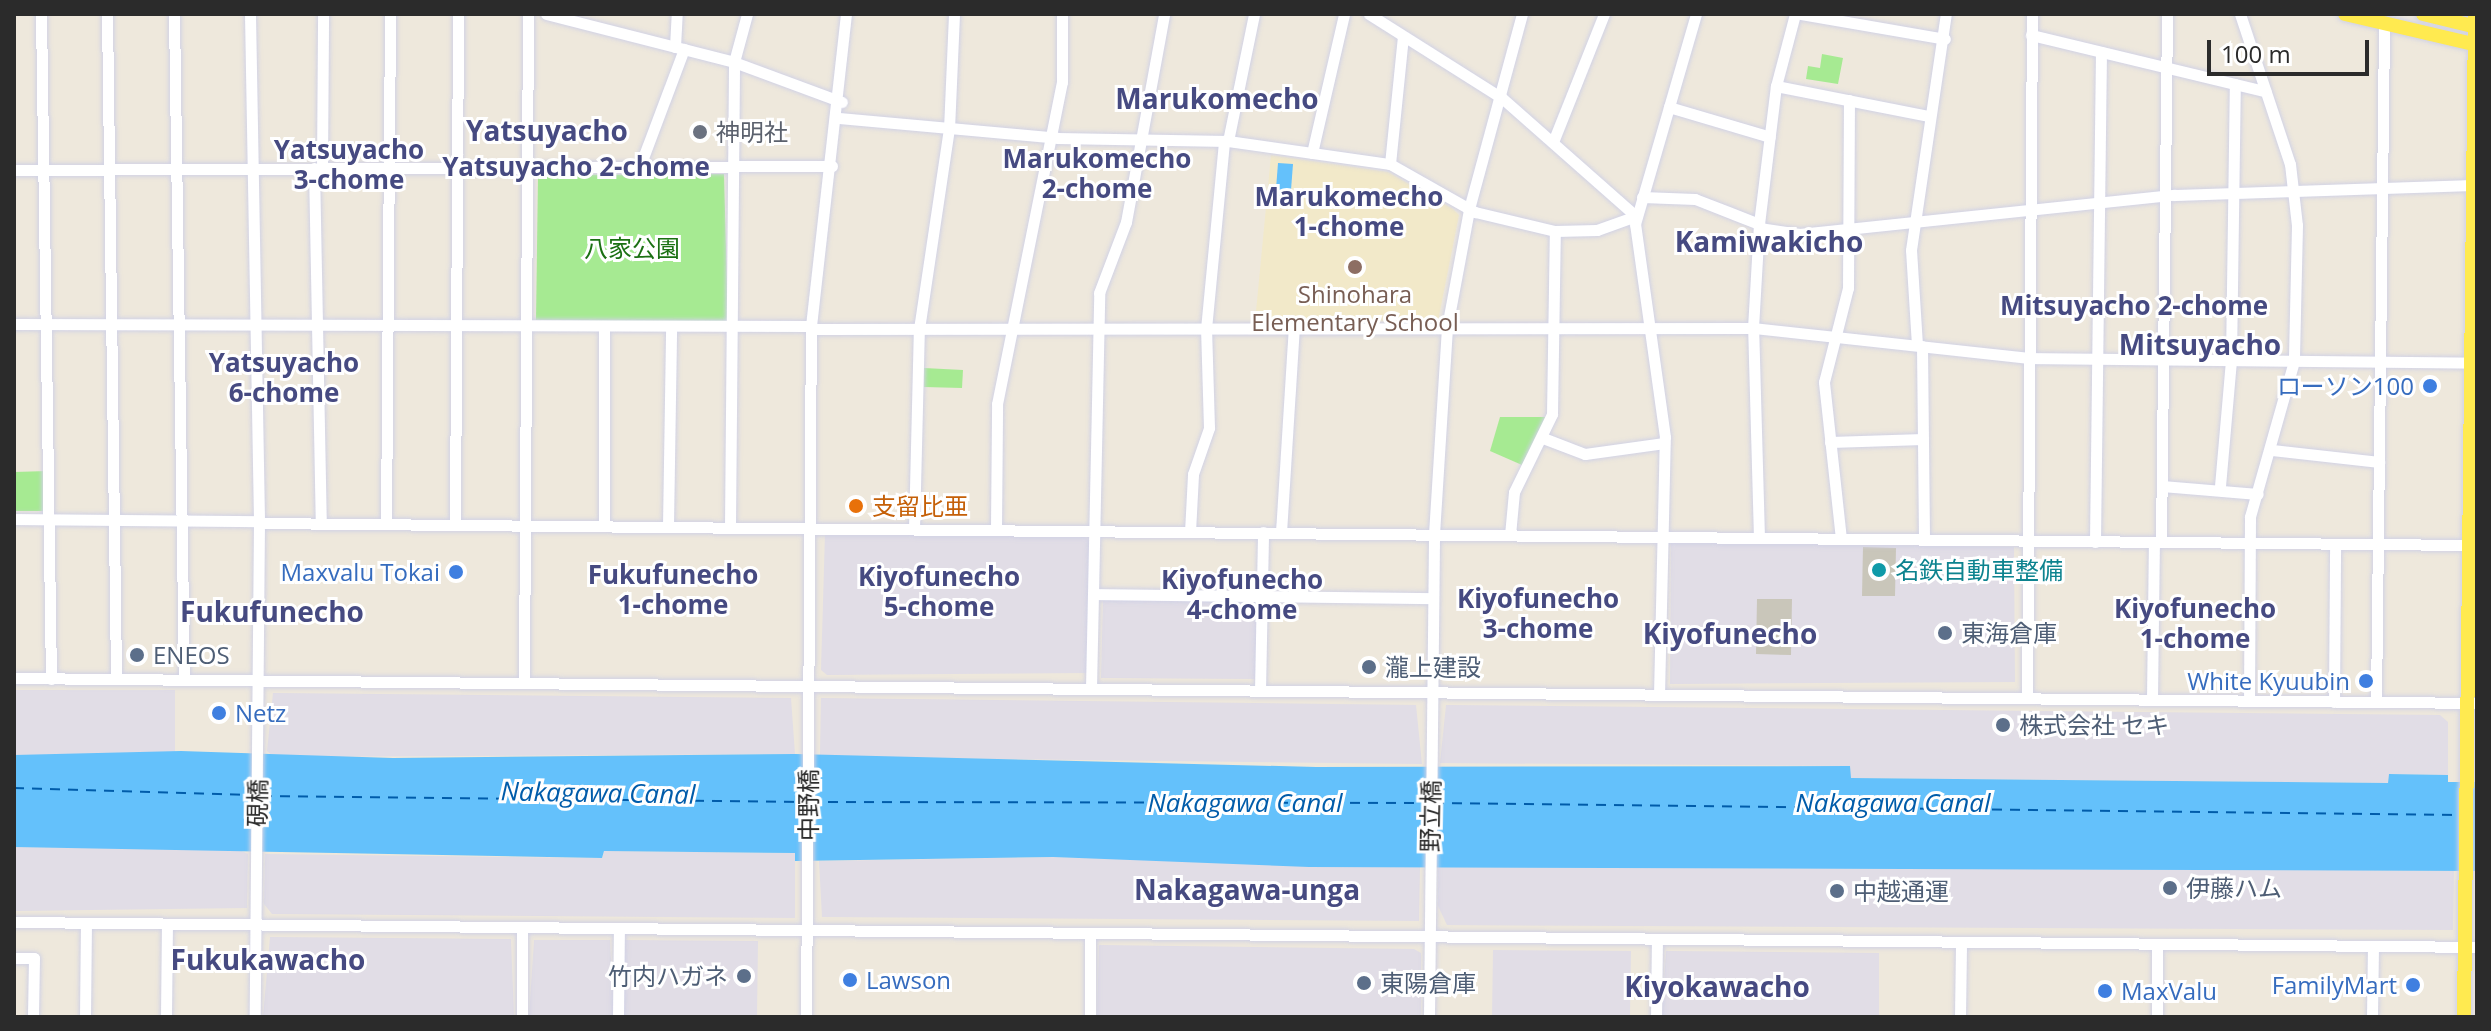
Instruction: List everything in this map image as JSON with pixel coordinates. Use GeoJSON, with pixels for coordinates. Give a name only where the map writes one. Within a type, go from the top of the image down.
{"type":"FeatureCollection","features":[{"type":"Feature","properties":{"kind":"main road"},"geometry":{"type":"LineString","coordinates":[[2345,14],[2476,45]]}},
{"type":"Feature","properties":{"kind":"main road"},"geometry":{"type":"LineString","coordinates":[[2423,14],[2476,22],[2475,363],[2470,545],[2473,703],[2468,763],[2466,882],[2471,947],[2464,1017]]}},
{"type":"Feature","properties":{"kind":"street"},"geometry":{"type":"LineString","coordinates":[[41,14],[52,520],[51,679]]}},
{"type":"Feature","properties":{"kind":"street"},"geometry":{"type":"LineString","coordinates":[[107,14],[119,520],[116,679]]}},
{"type":"Feature","properties":{"kind":"street"},"geometry":{"type":"LineString","coordinates":[[174,14],[175,169],[186,520],[184,680]]}},
{"type":"Feature","properties":{"kind":"street","name":"硯橋"},"geometry":{"type":"LineString","coordinates":[[250,14],[249,168],[259,522],[255,1017]]}},
{"type":"Feature","properties":{"kind":"street"},"geometry":{"type":"LineString","coordinates":[[321,523],[315,326],[323,14]]}},
{"type":"Feature","properties":{"kind":"street"},"geometry":{"type":"LineString","coordinates":[[386,524],[390,14]]}},
{"type":"Feature","properties":{"kind":"street"},"geometry":{"type":"LineString","coordinates":[[455,524],[458,14]]}},
{"type":"Feature","properties":{"kind":"street"},"geometry":{"type":"LineString","coordinates":[[524,683],[528,14]]}},
{"type":"Feature","properties":{"kind":"street"},"geometry":{"type":"LineString","coordinates":[[546,14],[734,62],[842,102]]}},
{"type":"Feature","properties":{"kind":"street"},"geometry":{"type":"LineString","coordinates":[[599,14],[599,27]]}},
{"type":"Feature","properties":{"kind":"street"},"geometry":{"type":"LineString","coordinates":[[640,166],[680,48],[677,14]]}},
{"type":"Feature","properties":{"kind":"street"},"geometry":{"type":"LineString","coordinates":[[730,527],[734,62],[747,14]]}},
{"type":"Feature","properties":{"kind":"street","name":"中野橋"},"geometry":{"type":"LineString","coordinates":[[806,1017],[811,328],[842,102],[846,14]]}},
{"type":"Feature","properties":{"kind":"street"},"geometry":{"type":"LineString","coordinates":[[914,529],[919,329],[949,129],[954,14]]}},
{"type":"Feature","properties":{"kind":"street"},"geometry":{"type":"LineString","coordinates":[[996,529],[997,404],[1016,328],[1048,136],[1062,82],[1062,14]]}},
{"type":"Feature","properties":{"kind":"street"},"geometry":{"type":"LineString","coordinates":[[1091,689],[1099,293],[1126,222],[1164,14]]}},
{"type":"Feature","properties":{"kind":"street"},"geometry":{"type":"LineString","coordinates":[[1190,532],[1193,474],[1209,428],[1206,329],[1226,141],[1254,14]]}},
{"type":"Feature","properties":{"kind":"street"},"geometry":{"type":"LineString","coordinates":[[1312,153],[1344,14]]}},
{"type":"Feature","properties":{"kind":"street"},"geometry":{"type":"LineString","coordinates":[[1369,14],[1502,98],[1636,216]]}},
{"type":"Feature","properties":{"kind":"street","name":"野立橋"},"geometry":{"type":"LineString","coordinates":[[1429,1017],[1427,938],[1434,534],[1447,327],[1469,209],[1502,98],[1522,14]]}},
{"type":"Feature","properties":{"kind":"street"},"geometry":{"type":"LineString","coordinates":[[1553,142],[1604,14]]}},
{"type":"Feature","properties":{"kind":"street"},"geometry":{"type":"LineString","coordinates":[[1659,695],[1664,443],[1653,328],[1636,216],[1696,14]]}},
{"type":"Feature","properties":{"kind":"street"},"geometry":{"type":"LineString","coordinates":[[1759,538],[1753,328],[1759,226],[1776,86],[1798,14],[1945,39]]}},
{"type":"Feature","properties":{"kind":"street"},"geometry":{"type":"LineString","coordinates":[[1924,540],[1916,221],[1929,116],[1945,39],[1946,14]]}},
{"type":"Feature","properties":{"kind":"street"},"geometry":{"type":"LineString","coordinates":[[2027,698],[2025,541],[2032,14]]}},
{"type":"Feature","properties":{"kind":"street"},"geometry":{"type":"LineString","coordinates":[[2152,700],[2162,486],[2167,14]]}},
{"type":"Feature","properties":{"kind":"street"},"geometry":{"type":"LineString","coordinates":[[2240,14],[2296,196],[2294,361],[2258,494],[2250,543],[2249,701]]}},
{"type":"Feature","properties":{"kind":"street"},"geometry":{"type":"LineString","coordinates":[[2376,702],[2384,24]]}},
{"type":"Feature","properties":{"kind":"street"},"geometry":{"type":"LineString","coordinates":[[2031,35],[2265,91]]}},
{"type":"Feature","properties":{"kind":"street"},"geometry":{"type":"LineString","coordinates":[[1390,164],[1403,37]]}},
{"type":"Feature","properties":{"kind":"street"},"geometry":{"type":"LineString","coordinates":[[2095,542],[2101,52]]}},
{"type":"Feature","properties":{"kind":"street"},"geometry":{"type":"LineString","coordinates":[[2220,486],[2231,360],[2235,84]]}},
{"type":"Feature","properties":{"kind":"street"},"geometry":{"type":"LineString","coordinates":[[1776,86],[1929,116]]}},
{"type":"Feature","properties":{"kind":"street"},"geometry":{"type":"LineString","coordinates":[[1841,539],[1824,382],[1839,334],[1848,227],[1849,100]]}},
{"type":"Feature","properties":{"kind":"street"},"geometry":{"type":"LineString","coordinates":[[1669,107],[1770,137]]}},
{"type":"Feature","properties":{"kind":"street"},"geometry":{"type":"LineString","coordinates":[[839,118],[1048,136],[1226,141],[1390,164],[1469,209],[1555,231],[1597,230],[1636,216]]}},
{"type":"Feature","properties":{"kind":"street"},"geometry":{"type":"LineString","coordinates":[[14,170],[832,166]]}},
{"type":"Feature","properties":{"kind":"street"},"geometry":{"type":"LineString","coordinates":[[1642,197],[1695,199],[1759,226],[1800,234],[2165,196],[2296,196],[2382,185],[2475,185]]}},
{"type":"Feature","properties":{"kind":"street"},"geometry":{"type":"LineString","coordinates":[[1510,535],[1514,492],[1543,438],[1552,414],[1555,231]]}},
{"type":"Feature","properties":{"kind":"street"},"geometry":{"type":"LineString","coordinates":[[14,324],[525,329],[1753,328],[1839,334],[2028,358],[2475,363]]}},
{"type":"Feature","properties":{"kind":"street"},"geometry":{"type":"LineString","coordinates":[[604,328],[604,526]]}},
{"type":"Feature","properties":{"kind":"street"},"geometry":{"type":"LineString","coordinates":[[668,526],[671,328]]}},
{"type":"Feature","properties":{"kind":"street"},"geometry":{"type":"LineString","coordinates":[[1281,532],[1294,328]]}},
{"type":"Feature","properties":{"kind":"street"},"geometry":{"type":"LineString","coordinates":[[1543,438],[1585,454],[1664,443]]}},
{"type":"Feature","properties":{"kind":"street"},"geometry":{"type":"LineString","coordinates":[[1830,442],[1923,439]]}},
{"type":"Feature","properties":{"kind":"street"},"geometry":{"type":"LineString","coordinates":[[2272,450],[2379,462]]}},
{"type":"Feature","properties":{"kind":"street"},"geometry":{"type":"LineString","coordinates":[[2162,486],[2220,486],[2258,494]]}},
{"type":"Feature","properties":{"kind":"street"},"geometry":{"type":"LineString","coordinates":[[14,519],[2470,545]]}},
{"type":"Feature","properties":{"kind":"street"},"geometry":{"type":"LineString","coordinates":[[1260,691],[1263,532]]}},
{"type":"Feature","properties":{"kind":"street"},"geometry":{"type":"LineString","coordinates":[[2334,702],[2335,544]]}},
{"type":"Feature","properties":{"kind":"street"},"geometry":{"type":"LineString","coordinates":[[1093,594],[1433,598]]}},
{"type":"Feature","properties":{"kind":"street"},"geometry":{"type":"LineString","coordinates":[[14,678],[2473,703]]}},
{"type":"Feature","properties":{"kind":"street"},"geometry":{"type":"LineString","coordinates":[[14,922],[2471,947]]}},
{"type":"Feature","properties":{"kind":"street"},"geometry":{"type":"LineString","coordinates":[[85,1017],[86,923]]}},
{"type":"Feature","properties":{"kind":"street"},"geometry":{"type":"LineString","coordinates":[[166,1017],[167,924]]}},
{"type":"Feature","properties":{"kind":"street"},"geometry":{"type":"LineString","coordinates":[[522,927],[522,1017]]}},
{"type":"Feature","properties":{"kind":"street"},"geometry":{"type":"LineString","coordinates":[[618,1017],[619,928]]}},
{"type":"Feature","properties":{"kind":"street"},"geometry":{"type":"LineString","coordinates":[[1090,934],[1090,1017]]}},
{"type":"Feature","properties":{"kind":"street"},"geometry":{"type":"LineString","coordinates":[[1656,1017],[1657,940]]}},
{"type":"Feature","properties":{"kind":"street"},"geometry":{"type":"LineString","coordinates":[[1960,1017],[1961,942]]}},
{"type":"Feature","properties":{"kind":"street"},"geometry":{"type":"LineString","coordinates":[[2157,944],[2157,1017]]}},
{"type":"Feature","properties":{"kind":"street"},"geometry":{"type":"LineString","coordinates":[[2372,1017],[2373,946]]}},
{"type":"Feature","properties":{"kind":"street"},"geometry":{"type":"LineString","coordinates":[[14,958],[34,958],[33,1017]]}},
{"type":"Feature","properties":{"kind":"shaded area","name":"Shinohara Elementary School"},"geometry":{"type":"Polygon","coordinates":[[[1271,155],[1388,172],[1453,209],[1459,215],[1438,321],[1255,322],[1271,155]]]}},
{"type":"Feature","properties":{"kind":"shaded area"},"geometry":{"type":"Polygon","coordinates":[[[825,533],[1084,536],[1090,542],[1088,673],[827,675],[821,670],[825,533]]]}},
{"type":"Feature","properties":{"kind":"shaded area"},"geometry":{"type":"Polygon","coordinates":[[[1671,542],[2014,547],[2015,682],[1670,684],[1671,542]]]}},
{"type":"Feature","properties":{"kind":"shaded area"},"geometry":{"type":"Polygon","coordinates":[[[1103,599],[1256,600],[1257,679],[1101,678],[1103,599]]]}},
{"type":"Feature","properties":{"kind":"shaded area"},"geometry":{"type":"Polygon","coordinates":[[[14,690],[175,690],[175,756],[14,755],[14,690]]]}},
{"type":"Feature","properties":{"kind":"shaded area"},"geometry":{"type":"Polygon","coordinates":[[[273,693],[791,698],[795,754],[274,757],[267,751],[273,693]]]}},
{"type":"Feature","properties":{"kind":"shaded area"},"geometry":{"type":"Polygon","coordinates":[[[821,698],[1416,705],[1422,764],[820,757],[821,698]]]}},
{"type":"Feature","properties":{"kind":"shaded area"},"geometry":{"type":"Polygon","coordinates":[[[1446,705],[2440,715],[2448,722],[2448,775],[2389,774],[2388,783],[1850,778],[1850,766],[1440,763],[1446,705]]]}},
{"type":"Feature","properties":{"kind":"shaded area"},"geometry":{"type":"Polygon","coordinates":[[[14,847],[238,849],[248,854],[247,908],[14,911],[14,847]]]}},
{"type":"Feature","properties":{"kind":"shaded area"},"geometry":{"type":"Polygon","coordinates":[[[604,851],[795,853],[795,918],[272,914],[264,904],[265,854],[602,858],[604,851]]]}},
{"type":"Feature","properties":{"kind":"shaded area"},"geometry":{"type":"Polygon","coordinates":[[[1053,857],[1420,866],[1419,921],[822,917],[819,861],[1053,857]]]}},
{"type":"Feature","properties":{"kind":"shaded area"},"geometry":{"type":"Polygon","coordinates":[[[1873,865],[2454,871],[2453,930],[1447,925],[1438,906],[1438,866],[1873,865]]]}},
{"type":"Feature","properties":{"kind":"shaded area"},"geometry":{"type":"Polygon","coordinates":[[[270,937],[511,939],[514,1017],[263,1017],[270,937]]]}},
{"type":"Feature","properties":{"kind":"shaded area"},"geometry":{"type":"Polygon","coordinates":[[[534,940],[610,940],[614,1017],[529,1017],[534,940]]]}},
{"type":"Feature","properties":{"kind":"shaded area"},"geometry":{"type":"Polygon","coordinates":[[[623,940],[758,941],[757,1017],[622,1017],[623,940]]]}},
{"type":"Feature","properties":{"kind":"shaded area"},"geometry":{"type":"Polygon","coordinates":[[[1099,945],[1414,949],[1421,953],[1421,1017],[1097,1017],[1099,945]]]}},
{"type":"Feature","properties":{"kind":"shaded area"},"geometry":{"type":"Polygon","coordinates":[[[1493,950],[1631,951],[1630,1017],[1492,1017],[1493,950]]]}},
{"type":"Feature","properties":{"kind":"shaded area"},"geometry":{"type":"Polygon","coordinates":[[[1666,951],[1879,953],[1879,1017],[1662,1017],[1666,951]]]}},
{"type":"Feature","properties":{"kind":"green space"},"geometry":{"type":"Polygon","coordinates":[[[1822,54],[1843,58],[1838,84],[1806,79],[1808,66],[1820,68],[1822,54]]]}},
{"type":"Feature","properties":{"kind":"green space","name":"八家公園"},"geometry":{"type":"Polygon","coordinates":[[[724,174],[728,323],[536,320],[538,175],[724,174]]]}},
{"type":"Feature","properties":{"kind":"green space"},"geometry":{"type":"Polygon","coordinates":[[[924,368],[963,370],[962,388],[924,387],[924,368]]]}},
{"type":"Feature","properties":{"kind":"green space"},"geometry":{"type":"Polygon","coordinates":[[[1500,417],[1547,417],[1522,465],[1490,451],[1500,417]]]}},
{"type":"Feature","properties":{"kind":"green space"},"geometry":{"type":"Polygon","coordinates":[[[48,471],[44,511],[14,511],[14,472],[48,471]]]}},
{"type":"Feature","properties":{"kind":"water"},"geometry":{"type":"Polygon","coordinates":[[[1278,163],[1293,164],[1290,203],[1275,202],[1278,163]]]}},
{"type":"Feature","properties":{"kind":"water","name":"Nakagawa Canal"},"geometry":{"type":"Polygon","coordinates":[[[181,751],[393,758],[795,754],[1316,767],[1850,766],[1851,778],[2388,783],[2389,774],[2448,775],[2448,782],[2477,782],[2477,871],[1309,867],[1053,857],[795,861],[795,853],[604,851],[602,858],[14,847],[14,755],[181,751]]]}},
{"type":"Feature","properties":{"kind":"building","name":"名鉄自動車整備"},"geometry":{"type":"Polygon","coordinates":[[[1863,547],[1896,548],[1895,596],[1862,596],[1863,547]]]}},
{"type":"Feature","properties":{"kind":"building"},"geometry":{"type":"Polygon","coordinates":[[[1757,599],[1792,599],[1791,655],[1756,654],[1757,599]]]}},
{"type":"Feature","properties":{"kind":"ferry route"},"geometry":{"type":"LineString","coordinates":[[14,788],[252,795]]}},
{"type":"Feature","properties":{"kind":"ferry route"},"geometry":{"type":"LineString","coordinates":[[262,796],[804,802]]}},
{"type":"Feature","properties":{"kind":"ferry route"},"geometry":{"type":"LineString","coordinates":[[810,802],[1428,803]]}},
{"type":"Feature","properties":{"kind":"ferry route"},"geometry":{"type":"LineString","coordinates":[[1434,803],[2460,815]]}},
{"type":"Feature","properties":{"kind":"place","name":"神明社"},"geometry":{"type":"Point","coordinates":[700,132]}},
{"type":"Feature","properties":{"kind":"place","name":"Shinohara Elementary School"},"geometry":{"type":"Point","coordinates":[1355,267]}},
{"type":"Feature","properties":{"kind":"place","name":"ローソン100"},"geometry":{"type":"Point","coordinates":[2430,386]}},
{"type":"Feature","properties":{"kind":"place","name":"支留比亜"},"geometry":{"type":"Point","coordinates":[856,506]}},
{"type":"Feature","properties":{"kind":"place","name":"名鉄自動車整備"},"geometry":{"type":"Point","coordinates":[1879,570]}},
{"type":"Feature","properties":{"kind":"place","name":"Maxvalu Tokai"},"geometry":{"type":"Point","coordinates":[456,572]}},
{"type":"Feature","properties":{"kind":"place","name":"東海倉庫"},"geometry":{"type":"Point","coordinates":[1945,633]}},
{"type":"Feature","properties":{"kind":"place","name":"ENEOS"},"geometry":{"type":"Point","coordinates":[137,655]}},
{"type":"Feature","properties":{"kind":"place","name":"瀧上建設"},"geometry":{"type":"Point","coordinates":[1369,667]}},
{"type":"Feature","properties":{"kind":"place","name":"White Kyuubin"},"geometry":{"type":"Point","coordinates":[2366,681]}},
{"type":"Feature","properties":{"kind":"place","name":"Netz"},"geometry":{"type":"Point","coordinates":[219,713]}},
{"type":"Feature","properties":{"kind":"place","name":"株式会社 セキ"},"geometry":{"type":"Point","coordinates":[2003,725]}},
{"type":"Feature","properties":{"kind":"place","name":"伊藤ハム"},"geometry":{"type":"Point","coordinates":[2170,888]}},
{"type":"Feature","properties":{"kind":"place","name":"中越通運"},"geometry":{"type":"Point","coordinates":[1837,891]}},
{"type":"Feature","properties":{"kind":"place","name":"竹内ハガネ"},"geometry":{"type":"Point","coordinates":[744,976]}},
{"type":"Feature","properties":{"kind":"place","name":"Lawson"},"geometry":{"type":"Point","coordinates":[850,980]}},
{"type":"Feature","properties":{"kind":"place","name":"東陽倉庫"},"geometry":{"type":"Point","coordinates":[1364,983]}},
{"type":"Feature","properties":{"kind":"place","name":"FamilyMart"},"geometry":{"type":"Point","coordinates":[2413,985]}},
{"type":"Feature","properties":{"kind":"place","name":"MaxValu"},"geometry":{"type":"Point","coordinates":[2105,991]}},
{"type":"Feature","properties":{"kind":"district","name":"Marukomecho"},"geometry":{"type":"Point","coordinates":[1217,98]}},
{"type":"Feature","properties":{"kind":"district","name":"Yatsuyacho"},"geometry":{"type":"Point","coordinates":[547,130]}},
{"type":"Feature","properties":{"kind":"district","name":"Yatsuyacho 3-chome"},"geometry":{"type":"Point","coordinates":[349,165]}},
{"type":"Feature","properties":{"kind":"district","name":"Yatsuyacho 2-chome"},"geometry":{"type":"Point","coordinates":[576,167]}},
{"type":"Feature","properties":{"kind":"district","name":"Marukomecho 2-chome"},"geometry":{"type":"Point","coordinates":[1097,174]}},
{"type":"Feature","properties":{"kind":"district","name":"Marukomecho 1-chome"},"geometry":{"type":"Point","coordinates":[1349,212]}},
{"type":"Feature","properties":{"kind":"district","name":"Kamiwakicho"},"geometry":{"type":"Point","coordinates":[1769,241]}},
{"type":"Feature","properties":{"kind":"district","name":"Mitsuyacho 2-chome"},"geometry":{"type":"Point","coordinates":[2134,306]}},
{"type":"Feature","properties":{"kind":"district","name":"Mitsuyacho"},"geometry":{"type":"Point","coordinates":[2200,344]}},
{"type":"Feature","properties":{"kind":"district","name":"Yatsuyacho 6-chome"},"geometry":{"type":"Point","coordinates":[284,378]}},
{"type":"Feature","properties":{"kind":"district","name":"Fukufunecho 1-chome"},"geometry":{"type":"Point","coordinates":[673,590]}},
{"type":"Feature","properties":{"kind":"district","name":"Kiyofunecho 5-chome"},"geometry":{"type":"Point","coordinates":[939,592]}},
{"type":"Feature","properties":{"kind":"district","name":"Kiyofunecho 4-chome"},"geometry":{"type":"Point","coordinates":[1242,595]}},
{"type":"Feature","properties":{"kind":"district","name":"Fukufunecho"},"geometry":{"type":"Point","coordinates":[272,611]}},
{"type":"Feature","properties":{"kind":"district","name":"Kiyofunecho 3-chome"},"geometry":{"type":"Point","coordinates":[1538,614]}},
{"type":"Feature","properties":{"kind":"district","name":"Kiyofunecho 1-chome"},"geometry":{"type":"Point","coordinates":[2195,624]}},
{"type":"Feature","properties":{"kind":"district","name":"Kiyofunecho"},"geometry":{"type":"Point","coordinates":[1730,633]}},
{"type":"Feature","properties":{"kind":"district","name":"Nakagawa-unga"},"geometry":{"type":"Point","coordinates":[1247,889]}},
{"type":"Feature","properties":{"kind":"district","name":"Fukukawacho"},"geometry":{"type":"Point","coordinates":[268,959]}},
{"type":"Feature","properties":{"kind":"district","name":"Kiyokawacho"},"geometry":{"type":"Point","coordinates":[1717,986]}}]}
